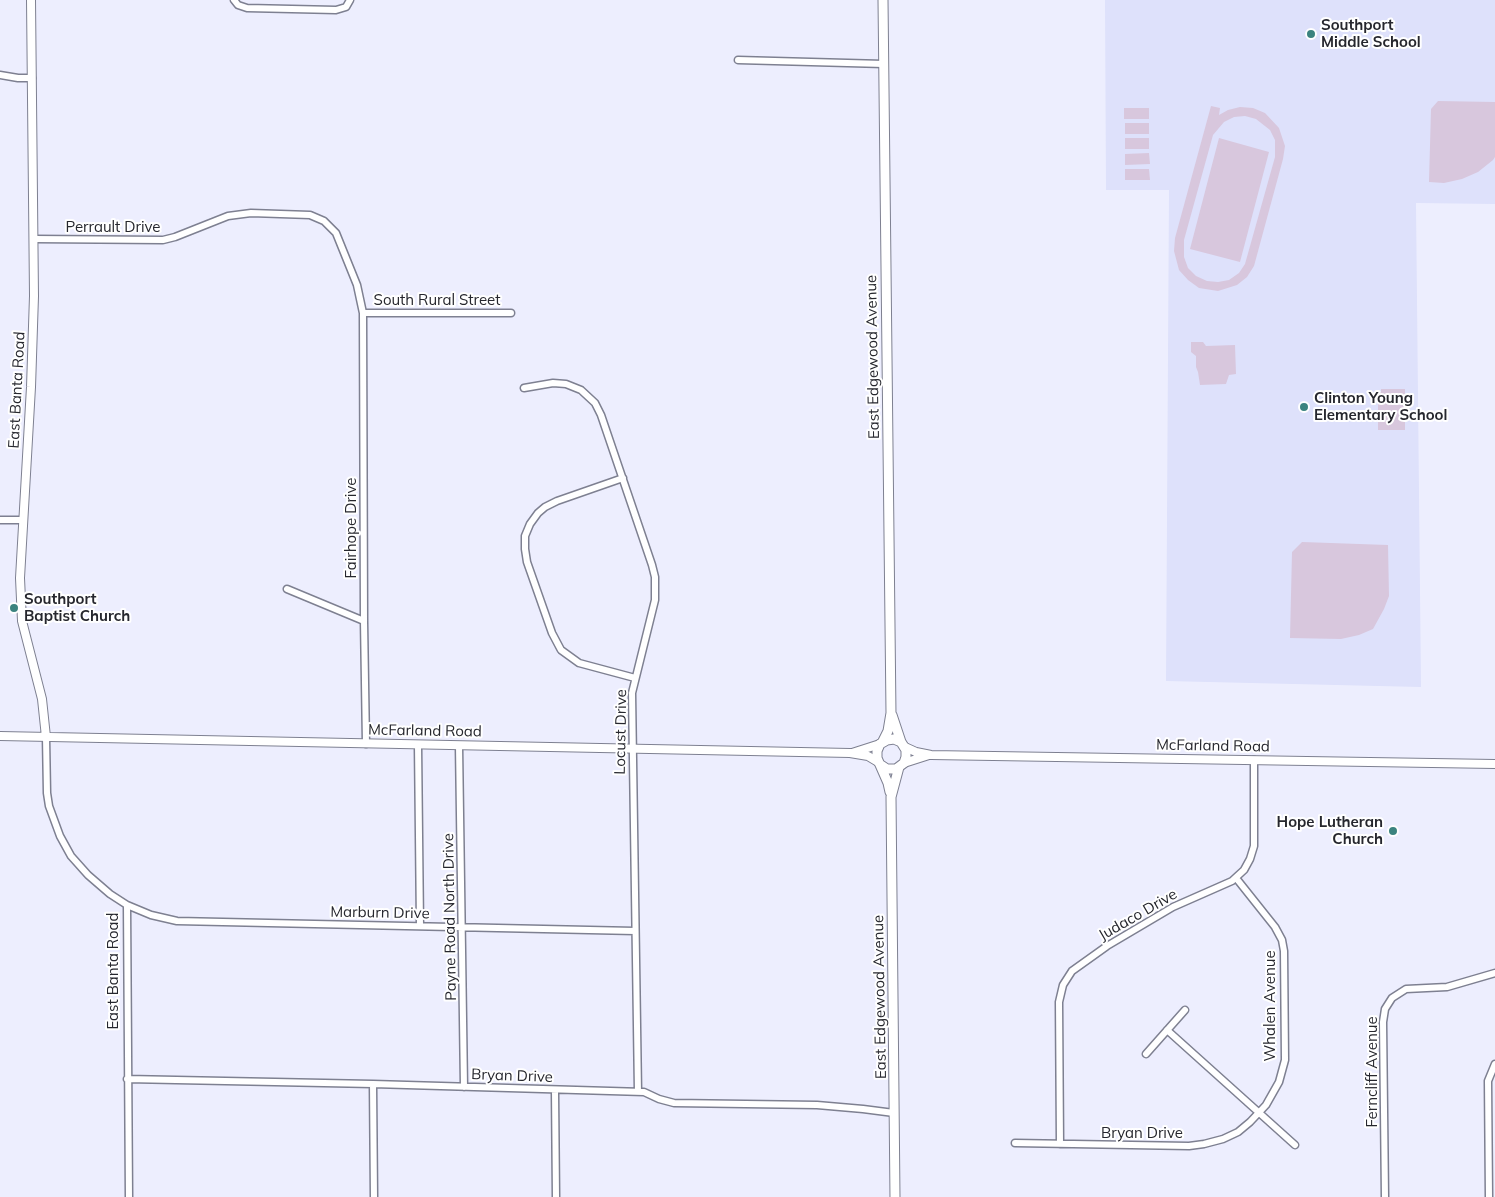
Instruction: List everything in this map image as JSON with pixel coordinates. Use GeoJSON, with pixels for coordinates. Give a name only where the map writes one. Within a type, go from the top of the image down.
{"type":"FeatureCollection","features":[{"type":"Feature","properties":{"kind":"main road","name":"East Edgewood Avenue"},"geometry":{"type":"LineString","coordinates":[[883,0],[891,713],[888,731],[876,754],[888,783],[891,797],[895,1197]]}},
{"type":"Feature","properties":{"kind":"main road","name":"East Edgewood Avenue"},"geometry":{"type":"LineString","coordinates":[[891,713],[906,757],[901,765],[891,797]]}},
{"type":"Feature","properties":{"kind":"main road"},"geometry":{"type":"LineString","coordinates":[[881,743],[890,739],[903,745]]}},
{"type":"Feature","properties":{"kind":"main road"},"geometry":{"type":"LineString","coordinates":[[880,763],[890,769],[901,765]]}},
{"type":"Feature","properties":{"kind":"street","name":"East Banta Road"},"geometry":{"type":"LineString","coordinates":[[31,0],[34,296],[32,381],[20,578],[21,611],[23,626],[42,699],[49,806],[60,836],[71,856],[88,875],[110,894],[127,905],[128,1197]]}},
{"type":"Feature","properties":{"kind":"street"},"geometry":{"type":"LineString","coordinates":[[236,2],[247,8],[336,10],[343,8],[349,2]]}},
{"type":"Feature","properties":{"kind":"street"},"geometry":{"type":"LineString","coordinates":[[738,60],[884,64]]}},
{"type":"Feature","properties":{"kind":"street"},"geometry":{"type":"LineString","coordinates":[[0,75],[32,78]]}},
{"type":"Feature","properties":{"kind":"street","name":"Perrault Drive"},"geometry":{"type":"LineString","coordinates":[[34,239],[152,241],[175,237],[215,220],[238,214],[258,212],[310,215],[324,221],[336,232],[357,285],[363,312]]}},
{"type":"Feature","properties":{"kind":"street","name":"South Rural Street"},"geometry":{"type":"LineString","coordinates":[[363,312],[511,313]]}},
{"type":"Feature","properties":{"kind":"street","name":"Fairhope Drive"},"geometry":{"type":"LineString","coordinates":[[363,312],[366,744]]}},
{"type":"Feature","properties":{"kind":"street","name":"Locust Drive"},"geometry":{"type":"LineString","coordinates":[[524,388],[563,383],[576,387],[596,403],[652,565],[656,587],[655,600],[632,693],[638,1092]]}},
{"type":"Feature","properties":{"kind":"street"},"geometry":{"type":"LineString","coordinates":[[623,478],[545,507],[530,524],[526,536],[525,549],[527,562],[552,634],[562,650],[580,663],[635,678]]}},
{"type":"Feature","properties":{"kind":"street"},"geometry":{"type":"LineString","coordinates":[[0,520],[23,520]]}},
{"type":"Feature","properties":{"kind":"street"},"geometry":{"type":"LineString","coordinates":[[287,589],[364,621]]}},
{"type":"Feature","properties":{"kind":"street","name":"McFarland Road"},"geometry":{"type":"LineString","coordinates":[[0,736],[850,753],[868,756],[880,763]]}},
{"type":"Feature","properties":{"kind":"street","name":"McFarland Road"},"geometry":{"type":"LineString","coordinates":[[850,753],[881,743]]}},
{"type":"Feature","properties":{"kind":"street"},"geometry":{"type":"LineString","coordinates":[[418,745],[420,926]]}},
{"type":"Feature","properties":{"kind":"street","name":"McFarland Road"},"geometry":{"type":"LineString","coordinates":[[903,745],[916,752],[931,754],[1495,764]]}},
{"type":"Feature","properties":{"kind":"street","name":"Payne Road North Drive"},"geometry":{"type":"LineString","coordinates":[[459,746],[464,1087]]}},
{"type":"Feature","properties":{"kind":"street","name":"McFarland Road"},"geometry":{"type":"LineString","coordinates":[[901,765],[931,754]]}},
{"type":"Feature","properties":{"kind":"street"},"geometry":{"type":"LineString","coordinates":[[1236,878],[1249,863],[1254,846],[1254,760]]}},
{"type":"Feature","properties":{"kind":"street","name":"Judaco Drive"},"geometry":{"type":"LineString","coordinates":[[1060,1144],[1059,1002],[1062,986],[1075,969],[1107,946],[1173,907],[1236,878]]}},
{"type":"Feature","properties":{"kind":"street","name":"Whalen Avenue"},"geometry":{"type":"LineString","coordinates":[[1236,878],[1275,927],[1280,936],[1284,951],[1284,1060],[1276,1088],[1259,1113]]}},
{"type":"Feature","properties":{"kind":"street","name":"Marburn Drive"},"geometry":{"type":"LineString","coordinates":[[127,905],[151,915],[177,921],[635,930]]}},
{"type":"Feature","properties":{"kind":"street","name":"Ferncliff Avenue"},"geometry":{"type":"LineString","coordinates":[[1385,1197],[1383,1022],[1385,1009],[1392,998],[1406,989],[1447,987],[1495,973]]}},
{"type":"Feature","properties":{"kind":"street"},"geometry":{"type":"LineString","coordinates":[[1146,1054],[1185,1010]]}},
{"type":"Feature","properties":{"kind":"street"},"geometry":{"type":"LineString","coordinates":[[1167,1030],[1295,1145]]}},
{"type":"Feature","properties":{"kind":"street"},"geometry":{"type":"LineString","coordinates":[[1489,1197],[1488,1081],[1495,1064]]}},
{"type":"Feature","properties":{"kind":"street","name":"Bryan Drive"},"geometry":{"type":"LineString","coordinates":[[127,1079],[644,1092],[674,1103],[817,1105],[894,1113]]}},
{"type":"Feature","properties":{"kind":"street"},"geometry":{"type":"LineString","coordinates":[[373,1084],[374,1197]]}},
{"type":"Feature","properties":{"kind":"street"},"geometry":{"type":"LineString","coordinates":[[555,1091],[556,1197]]}},
{"type":"Feature","properties":{"kind":"street","name":"Bryan Drive"},"geometry":{"type":"LineString","coordinates":[[1014,1143],[1189,1146],[1223,1139],[1238,1132],[1259,1113]]}},
{"type":"Feature","properties":{"kind":"shaded area"},"geometry":{"type":"Polygon","coordinates":[[[1105,0],[1495,0],[1495,204],[1416,203],[1421,687],[1166,681],[1169,190],[1106,190],[1105,0]]]}},
{"type":"Feature","properties":{"kind":"shaded area"},"geometry":{"type":"Polygon","coordinates":[[[1438,101],[1495,102],[1495,157],[1478,172],[1462,179],[1444,183],[1429,182],[1431,109],[1438,101]]]}},
{"type":"Feature","properties":{"kind":"shaded area"},"geometry":{"type":"Polygon","coordinates":[[[1211,106],[1220,108],[1219,115],[1240,107],[1253,108],[1265,113],[1279,128],[1285,146],[1254,266],[1247,277],[1237,285],[1218,291],[1199,288],[1179,270],[1174,251],[1175,238],[1211,106]],[[1245,116],[1234,117],[1224,122],[1213,135],[1184,240],[1184,257],[1188,268],[1196,276],[1207,281],[1229,280],[1239,273],[1245,264],[1275,157],[1275,140],[1270,130],[1256,119],[1245,116]]]}},
{"type":"Feature","properties":{"kind":"shaded area"},"geometry":{"type":"Polygon","coordinates":[[[1124,108],[1149,108],[1149,119],[1124,119],[1124,108]]]}},
{"type":"Feature","properties":{"kind":"shaded area"},"geometry":{"type":"Polygon","coordinates":[[[1125,123],[1149,123],[1149,134],[1125,134],[1125,123]]]}},
{"type":"Feature","properties":{"kind":"shaded area"},"geometry":{"type":"Polygon","coordinates":[[[1125,138],[1149,138],[1149,149],[1125,149],[1125,138]]]}},
{"type":"Feature","properties":{"kind":"shaded area"},"geometry":{"type":"Polygon","coordinates":[[[1219,138],[1269,152],[1240,262],[1190,249],[1219,138]]]}},
{"type":"Feature","properties":{"kind":"shaded area"},"geometry":{"type":"Polygon","coordinates":[[[1149,153],[1150,164],[1125,165],[1125,154],[1149,153]]]}},
{"type":"Feature","properties":{"kind":"shaded area"},"geometry":{"type":"Polygon","coordinates":[[[1125,169],[1149,169],[1150,180],[1125,180],[1125,169]]]}},
{"type":"Feature","properties":{"kind":"shaded area"},"geometry":{"type":"Polygon","coordinates":[[[1191,342],[1203,342],[1206,346],[1235,345],[1236,374],[1229,375],[1226,384],[1200,385],[1196,367],[1196,356],[1191,352],[1191,342]]]}},
{"type":"Feature","properties":{"kind":"shaded area"},"geometry":{"type":"Polygon","coordinates":[[[1381,389],[1405,389],[1405,430],[1378,430],[1378,392],[1381,392],[1381,389]]]}},
{"type":"Feature","properties":{"kind":"shaded area"},"geometry":{"type":"Polygon","coordinates":[[[1302,542],[1388,545],[1389,596],[1373,629],[1359,635],[1341,639],[1290,638],[1292,552],[1302,542]]]}},
{"type":"Feature","properties":{"kind":"place","name":"Southport Middle School"},"geometry":{"type":"Point","coordinates":[1311,34]}},
{"type":"Feature","properties":{"kind":"place","name":"Clinton Young Elementary School"},"geometry":{"type":"Point","coordinates":[1304,407]}},
{"type":"Feature","properties":{"kind":"place","name":"Southport Baptist Church"},"geometry":{"type":"Point","coordinates":[14,608]}},
{"type":"Feature","properties":{"kind":"place","name":"Hope Lutheran Church"},"geometry":{"type":"Point","coordinates":[1393,831]}}]}
